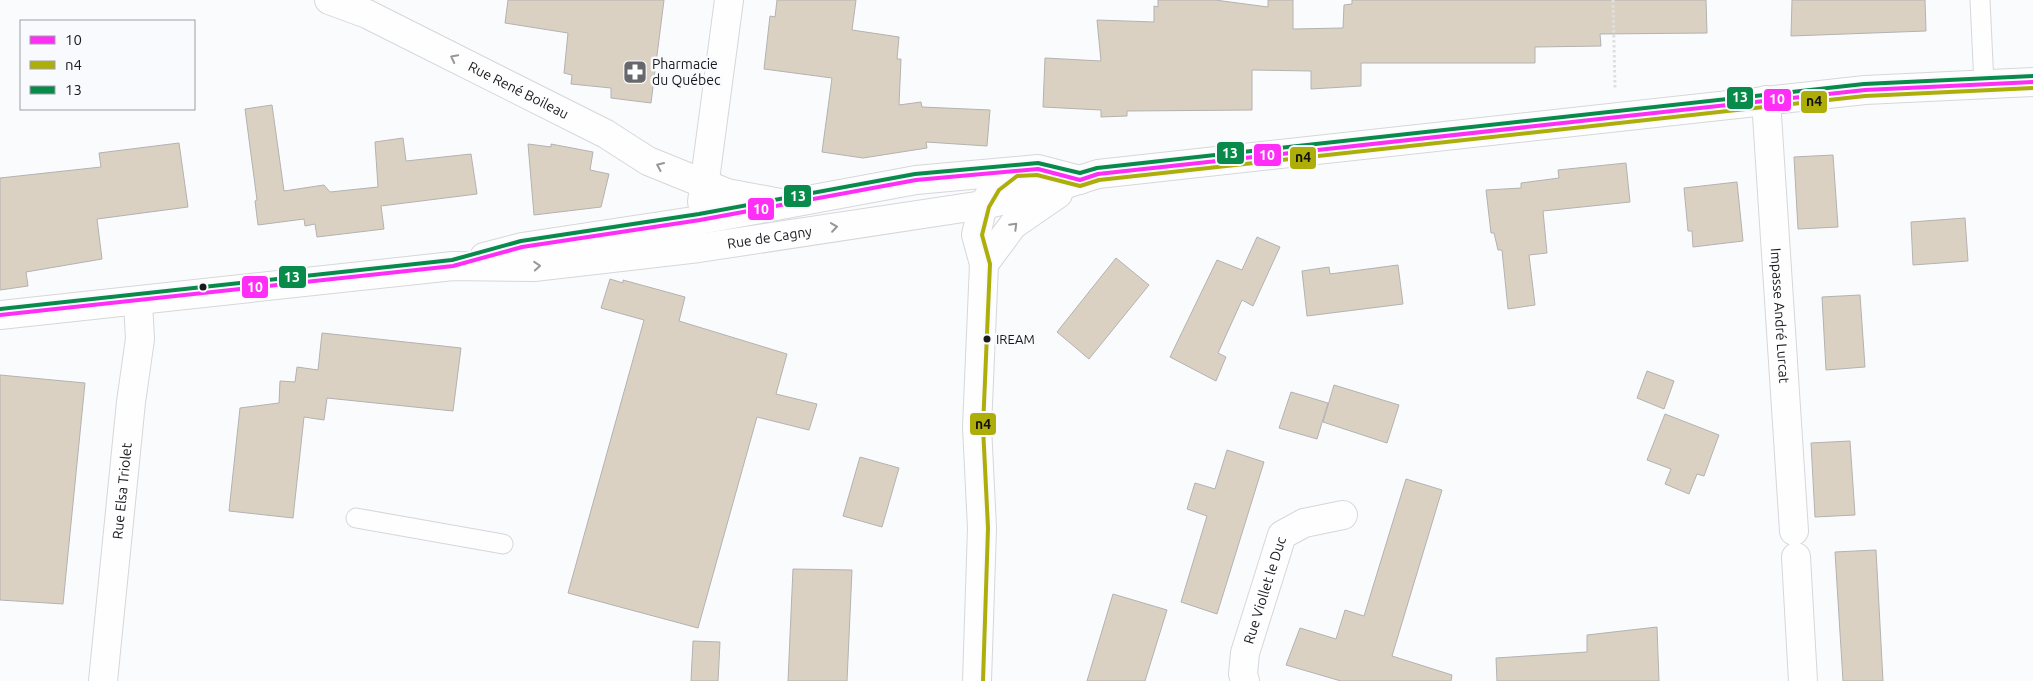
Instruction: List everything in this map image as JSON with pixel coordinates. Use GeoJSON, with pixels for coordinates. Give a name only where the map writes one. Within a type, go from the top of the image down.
{"type":"FeatureCollection","features":[{"type":"Feature","properties":{"kind":"main road","name":"Rue René Boileau"},"geometry":{"type":"LineString","coordinates":[[328,0],[367,14],[606,134],[648,161],[728,193],[786,204]]}},
{"type":"Feature","properties":{"kind":"main road"},"geometry":{"type":"LineString","coordinates":[[699,248],[704,185],[728,0]]}},
{"type":"Feature","properties":{"kind":"main road","name":"Rue de Cagny"},"geometry":{"type":"LineString","coordinates":[[0,315],[138,302],[275,284],[453,266],[534,267],[699,248],[983,204],[1041,192],[1098,174],[1864,90],[2033,82]]}},
{"type":"Feature","properties":{"kind":"main road","name":"Impasse André Lurcat"},"geometry":{"type":"LineString","coordinates":[[1766,100],[1803,681]]}},
{"type":"Feature","properties":{"kind":"main road","name":"Rue de Cagny"},"geometry":{"type":"LineString","coordinates":[[453,266],[522,247],[700,220],[916,180],[1038,169],[1080,180]]}},
{"type":"Feature","properties":{"kind":"main road"},"geometry":{"type":"LineString","coordinates":[[977,681],[982,528],[977,427],[984,264],[976,235],[983,204],[994,186],[1015,170]]}},
{"type":"Feature","properties":{"kind":"main road"},"geometry":{"type":"LineString","coordinates":[[916,180],[951,209],[976,235]]}},
{"type":"Feature","properties":{"kind":"main road"},"geometry":{"type":"LineString","coordinates":[[984,264],[1014,226],[1080,180]]}},
{"type":"Feature","properties":{"kind":"main road","name":"Rue Elsa Triolet"},"geometry":{"type":"LineString","coordinates":[[103,681],[140,339],[138,302]]}},
{"type":"Feature","properties":{"kind":"main road","name":"Rue Viollet le Duc"},"geometry":{"type":"LineString","coordinates":[[1246,681],[1243,674],[1245,653],[1282,535],[1304,523],[1343,515]]}},
{"type":"Feature","properties":{"kind":"lane"},"geometry":{"type":"LineString","coordinates":[[1980,0],[1984,84]]}},
{"type":"Feature","properties":{"kind":"lane"},"geometry":{"type":"LineString","coordinates":[[356,518],[503,544]]}},
{"type":"Feature","properties":{"kind":"path"},"geometry":{"type":"LineString","coordinates":[[1614,0],[1616,116]]}},
{"type":"Feature","properties":{"kind":"building"},"geometry":{"type":"Polygon","coordinates":[[[508,0],[664,0],[651,103],[611,98],[611,88],[571,84],[572,75],[564,73],[568,33],[505,23],[508,0]]]}},
{"type":"Feature","properties":{"kind":"building"},"geometry":{"type":"Polygon","coordinates":[[[777,0],[856,0],[852,30],[899,37],[897,59],[901,59],[899,105],[921,102],[922,107],[990,110],[987,146],[926,142],[927,148],[863,158],[822,152],[832,78],[764,69],[770,16],[775,17],[777,0]]]}},
{"type":"Feature","properties":{"kind":"building"},"geometry":{"type":"Polygon","coordinates":[[[1158,0],[1215,0],[1268,7],[1268,0],[1293,0],[1293,29],[1343,28],[1344,5],[1352,4],[1352,0],[1706,0],[1707,33],[1600,34],[1601,46],[1535,47],[1535,63],[1361,63],[1361,86],[1311,89],[1311,71],[1252,70],[1252,110],[1127,111],[1127,116],[1101,117],[1101,110],[1043,107],[1045,58],[1101,61],[1097,20],[1154,22],[1154,6],[1158,7],[1158,0]]]}},
{"type":"Feature","properties":{"kind":"building"},"geometry":{"type":"Polygon","coordinates":[[[1792,0],[1925,0],[1926,31],[1791,36],[1792,0]]]}},
{"type":"Feature","properties":{"kind":"building"},"geometry":{"type":"Polygon","coordinates":[[[272,105],[284,191],[324,185],[330,192],[378,187],[375,142],[403,138],[406,161],[471,154],[477,194],[381,206],[384,229],[317,237],[315,224],[305,226],[304,219],[258,225],[255,201],[257,200],[245,109],[272,105]]]}},
{"type":"Feature","properties":{"kind":"building"},"geometry":{"type":"Polygon","coordinates":[[[179,143],[188,207],[97,219],[102,259],[26,272],[28,286],[0,290],[0,178],[101,167],[99,153],[179,143]]]}},
{"type":"Feature","properties":{"kind":"building"},"geometry":{"type":"Polygon","coordinates":[[[528,144],[551,147],[551,144],[593,152],[590,170],[609,174],[601,207],[534,215],[528,144]]]}},
{"type":"Feature","properties":{"kind":"building"},"geometry":{"type":"Polygon","coordinates":[[[1833,155],[1838,227],[1798,229],[1794,157],[1833,155]]]}},
{"type":"Feature","properties":{"kind":"building"},"geometry":{"type":"Polygon","coordinates":[[[1626,163],[1630,202],[1543,211],[1547,253],[1529,255],[1535,305],[1508,309],[1502,250],[1498,250],[1494,233],[1491,233],[1486,190],[1521,188],[1521,183],[1559,178],[1558,170],[1626,163]]]}},
{"type":"Feature","properties":{"kind":"building"},"geometry":{"type":"Polygon","coordinates":[[[1737,182],[1743,241],[1693,247],[1692,231],[1688,231],[1684,188],[1737,182]]]}},
{"type":"Feature","properties":{"kind":"building"},"geometry":{"type":"Polygon","coordinates":[[[1965,218],[1968,261],[1913,265],[1911,222],[1965,218]]]}},
{"type":"Feature","properties":{"kind":"building"},"geometry":{"type":"Polygon","coordinates":[[[1257,237],[1280,247],[1253,306],[1242,300],[1218,353],[1226,357],[1216,381],[1170,357],[1217,260],[1242,270],[1257,237]]]}},
{"type":"Feature","properties":{"kind":"building"},"geometry":{"type":"Polygon","coordinates":[[[1116,258],[1149,285],[1089,359],[1057,332],[1116,258]]]}},
{"type":"Feature","properties":{"kind":"building"},"geometry":{"type":"Polygon","coordinates":[[[1398,265],[1403,304],[1307,316],[1302,271],[1329,267],[1330,274],[1398,265]]]}},
{"type":"Feature","properties":{"kind":"building"},"geometry":{"type":"Polygon","coordinates":[[[610,279],[623,283],[623,280],[685,297],[679,321],[787,354],[776,394],[817,404],[809,430],[757,417],[698,628],[568,593],[644,320],[601,308],[610,279]]]}},
{"type":"Feature","properties":{"kind":"building"},"geometry":{"type":"Polygon","coordinates":[[[1860,295],[1865,367],[1826,370],[1822,297],[1860,295]]]}},
{"type":"Feature","properties":{"kind":"building"},"geometry":{"type":"Polygon","coordinates":[[[322,333],[461,348],[453,411],[327,398],[324,420],[304,417],[293,518],[229,511],[240,408],[279,403],[280,381],[295,382],[297,367],[318,370],[322,333]]]}},
{"type":"Feature","properties":{"kind":"building"},"geometry":{"type":"Polygon","coordinates":[[[1647,371],[1674,381],[1664,409],[1637,398],[1647,371]]]}},
{"type":"Feature","properties":{"kind":"building"},"geometry":{"type":"Polygon","coordinates":[[[0,375],[85,383],[63,604],[0,600],[0,375]]]}},
{"type":"Feature","properties":{"kind":"building"},"geometry":{"type":"Polygon","coordinates":[[[1334,385],[1399,405],[1387,443],[1323,422],[1334,385]]]}},
{"type":"Feature","properties":{"kind":"building"},"geometry":{"type":"Polygon","coordinates":[[[1291,392],[1328,403],[1317,439],[1279,428],[1291,392]]]}},
{"type":"Feature","properties":{"kind":"building"},"geometry":{"type":"Polygon","coordinates":[[[1665,414],[1719,435],[1704,476],[1697,474],[1689,494],[1665,484],[1671,469],[1647,460],[1665,414]]]}},
{"type":"Feature","properties":{"kind":"building"},"geometry":{"type":"Polygon","coordinates":[[[1850,441],[1855,515],[1815,517],[1811,443],[1850,441]]]}},
{"type":"Feature","properties":{"kind":"building"},"geometry":{"type":"Polygon","coordinates":[[[1227,450],[1264,462],[1217,614],[1181,602],[1207,516],[1187,509],[1195,483],[1215,489],[1227,450]]]}},
{"type":"Feature","properties":{"kind":"building"},"geometry":{"type":"Polygon","coordinates":[[[860,457],[899,468],[882,527],[843,516],[860,457]]]}},
{"type":"Feature","properties":{"kind":"building"},"geometry":{"type":"Polygon","coordinates":[[[1406,479],[1442,490],[1392,656],[1452,675],[1451,681],[1341,681],[1286,665],[1300,628],[1336,639],[1345,610],[1364,616],[1406,479]]]}},
{"type":"Feature","properties":{"kind":"building"},"geometry":{"type":"Polygon","coordinates":[[[1876,550],[1883,681],[1843,681],[1835,552],[1876,550]]]}},
{"type":"Feature","properties":{"kind":"building"},"geometry":{"type":"Polygon","coordinates":[[[793,569],[852,570],[847,681],[788,681],[793,569]]]}},
{"type":"Feature","properties":{"kind":"building"},"geometry":{"type":"Polygon","coordinates":[[[1113,594],[1167,610],[1145,681],[1087,681],[1113,594]]]}},
{"type":"Feature","properties":{"kind":"building"},"geometry":{"type":"Polygon","coordinates":[[[1657,627],[1659,681],[1497,681],[1496,658],[1587,652],[1587,635],[1657,627]]]}},
{"type":"Feature","properties":{"kind":"building"},"geometry":{"type":"Polygon","coordinates":[[[693,641],[720,642],[718,681],[691,681],[693,641]]]}},
{"type":"Feature","properties":{"kind":"transit line","name":"13"},"geometry":{"type":"LineString","coordinates":[[0,309],[452,260],[521,241],[699,214],[915,174],[1038,163],[1080,173],[1097,168],[1864,84],[2033,76]]}},
{"type":"Feature","properties":{"kind":"transit line","name":"10"},"geometry":{"type":"LineString","coordinates":[[0,315],[453,266],[522,247],[700,220],[916,180],[1038,169],[1080,180],[1098,174],[1865,90],[2033,82]]}},
{"type":"Feature","properties":{"kind":"transit line","name":"n4"},"geometry":{"type":"LineString","coordinates":[[983,681],[988,528],[983,427],[990,264],[982,235],[989,207],[999,190],[1017,176],[1037,175],[1080,186],[1099,180],[1865,96],[2033,88]]}},
{"type":"Feature","properties":{"kind":"place","name":"Pharmacie du Québec"},"geometry":{"type":"Point","coordinates":[635,72]}},
{"type":"Feature","properties":{"kind":"place","name":"IREAM"},"geometry":{"type":"Point","coordinates":[987,339]}}]}
